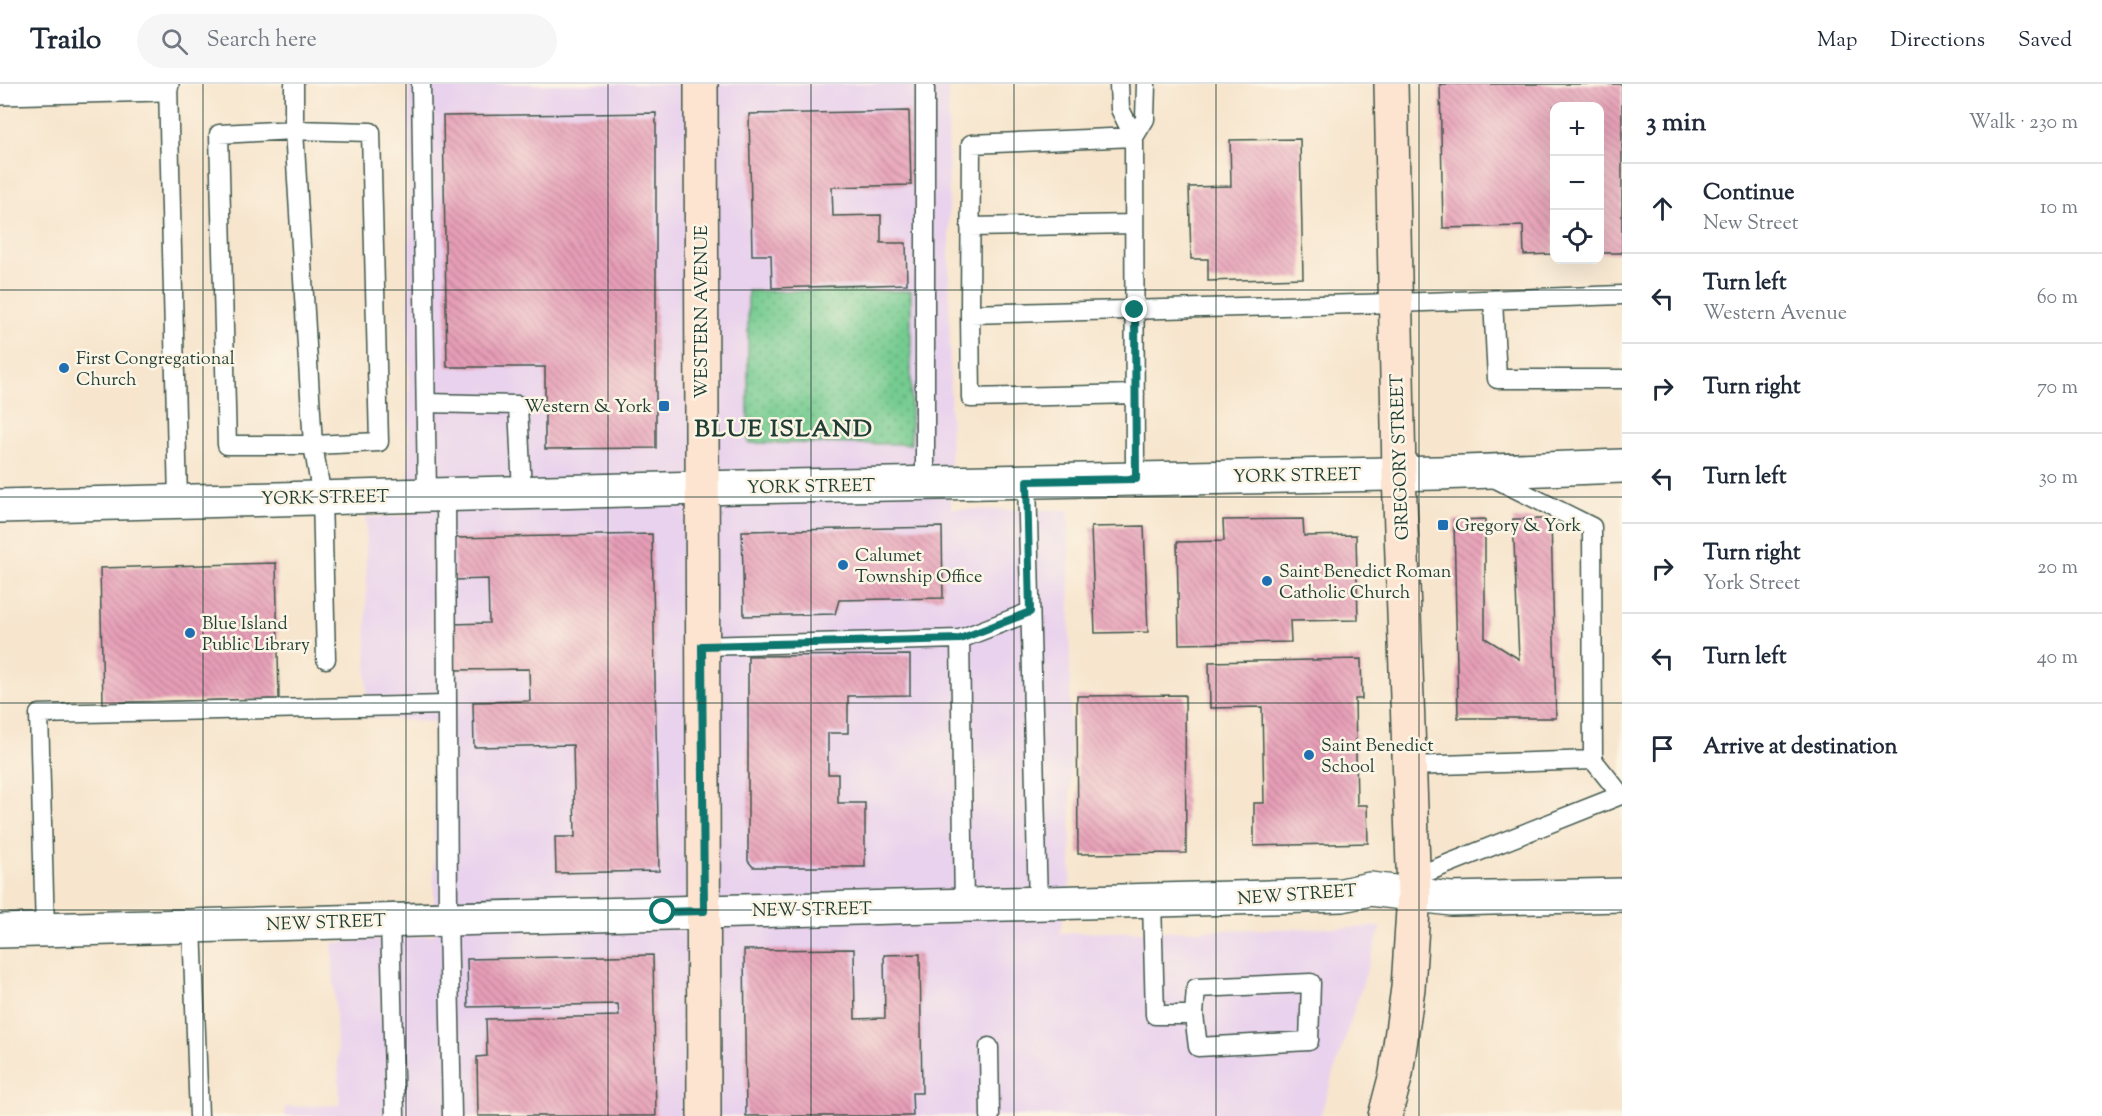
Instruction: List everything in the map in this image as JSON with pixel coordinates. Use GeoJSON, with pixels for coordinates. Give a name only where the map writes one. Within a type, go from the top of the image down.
{"type":"FeatureCollection","features":[{"type":"Feature","properties":{"kind":"main road","name":"WESTERN AVENUE"},"geometry":{"type":"LineString","coordinates":[[701,84],[704,1116]]}},
{"type":"Feature","properties":{"kind":"main road","name":"GREGORY STREET"},"geometry":{"type":"LineString","coordinates":[[1385,1116],[1396,1074],[1408,988],[1413,886],[1399,473],[1390,84]]}},
{"type":"Feature","properties":{"kind":"street"},"geometry":{"type":"LineString","coordinates":[[0,88],[162,84]]}},
{"type":"Feature","properties":{"kind":"street","name":"YORK STREET"},"geometry":{"type":"LineString","coordinates":[[0,506],[1622,466]]}},
{"type":"Feature","properties":{"kind":"street","name":"NEW STREET"},"geometry":{"type":"LineString","coordinates":[[0,931],[704,911],[964,907],[1342,895],[1370,889],[1413,886],[1451,899],[1622,895]]}},
{"type":"Feature","properties":{"kind":"lane"},"geometry":{"type":"LineString","coordinates":[[168,84],[178,501]]}},
{"type":"Feature","properties":{"kind":"lane"},"geometry":{"type":"LineString","coordinates":[[294,84],[294,130],[313,446],[322,497],[326,659]]}},
{"type":"Feature","properties":{"kind":"lane"},"geometry":{"type":"LineString","coordinates":[[421,84],[426,403],[436,494],[447,705],[448,918],[453,1116]]}},
{"type":"Feature","properties":{"kind":"lane"},"geometry":{"type":"LineString","coordinates":[[925,84],[925,484]]}},
{"type":"Feature","properties":{"kind":"lane"},"geometry":{"type":"LineString","coordinates":[[1119,84],[1120,109],[1134,137],[1136,479]]}},
{"type":"Feature","properties":{"kind":"lane"},"geometry":{"type":"LineString","coordinates":[[1134,137],[1145,119],[1146,84]]}},
{"type":"Feature","properties":{"kind":"lane"},"geometry":{"type":"LineString","coordinates":[[294,130],[371,132],[379,442],[313,446],[227,445],[219,134],[294,130]]}},
{"type":"Feature","properties":{"kind":"lane"},"geometry":{"type":"LineString","coordinates":[[1134,137],[970,144],[970,314],[971,398],[1135,394]]}},
{"type":"Feature","properties":{"kind":"lane"},"geometry":{"type":"LineString","coordinates":[[970,227],[1134,224]]}},
{"type":"Feature","properties":{"kind":"lane"},"geometry":{"type":"LineString","coordinates":[[970,314],[1622,295]]}},
{"type":"Feature","properties":{"kind":"lane"},"geometry":{"type":"LineString","coordinates":[[1494,300],[1497,380],[1622,379]]}},
{"type":"Feature","properties":{"kind":"lane"},"geometry":{"type":"LineString","coordinates":[[426,403],[518,405],[522,493]]}},
{"type":"Feature","properties":{"kind":"lane"},"geometry":{"type":"LineString","coordinates":[[1413,886],[1622,795],[1593,760],[1592,527],[1480,471]]}},
{"type":"Feature","properties":{"kind":"lane"},"geometry":{"type":"LineString","coordinates":[[1027,481],[1038,904]]}},
{"type":"Feature","properties":{"kind":"lane"},"geometry":{"type":"LineString","coordinates":[[702,646],[960,639],[1030,612]]}},
{"type":"Feature","properties":{"kind":"lane"},"geometry":{"type":"LineString","coordinates":[[960,639],[964,907]]}},
{"type":"Feature","properties":{"kind":"lane"},"geometry":{"type":"LineString","coordinates":[[45,930],[39,714],[447,705]]}},
{"type":"Feature","properties":{"kind":"lane"},"geometry":{"type":"LineString","coordinates":[[1408,766],[1593,760]]}},
{"type":"Feature","properties":{"kind":"lane"},"geometry":{"type":"LineString","coordinates":[[1152,901],[1155,1015],[1194,1015]]}},
{"type":"Feature","properties":{"kind":"lane"},"geometry":{"type":"LineString","coordinates":[[390,920],[395,1116]]}},
{"type":"Feature","properties":{"kind":"lane"},"geometry":{"type":"LineString","coordinates":[[192,925],[199,1116]]}},
{"type":"Feature","properties":{"kind":"lane"},"geometry":{"type":"LineString","coordinates":[[1311,983],[1309,1041],[1198,1047],[1194,1015],[1196,988],[1311,983]]}},
{"type":"Feature","properties":{"kind":"lane"},"geometry":{"type":"LineString","coordinates":[[989,1047],[990,1116]]}},
{"type":"Feature","properties":{"kind":"shaded area"},"geometry":{"type":"Polygon","coordinates":[[[409,84],[948,84],[951,509],[1069,510],[1071,879],[1060,933],[1381,927],[1320,1116],[285,1116],[285,1107],[340,1105],[332,943],[434,935],[434,722],[367,717],[366,517],[409,516],[409,84]]]}},
{"type":"Feature","properties":{"kind":"green space"},"geometry":{"type":"Polygon","coordinates":[[[748,291],[911,291],[911,444],[748,443],[748,291]]]}},
{"type":"Feature","properties":{"kind":"building"},"geometry":{"type":"Polygon","coordinates":[[[1440,84],[1622,84],[1622,253],[1604,253],[1604,102],[1550,102],[1550,254],[1524,255],[1523,226],[1443,228],[1440,84]]]}},
{"type":"Feature","properties":{"kind":"building"},"geometry":{"type":"Polygon","coordinates":[[[909,111],[911,185],[832,187],[833,216],[881,215],[881,243],[906,243],[907,284],[772,288],[771,255],[752,255],[749,114],[909,111]]]}},
{"type":"Feature","properties":{"kind":"building"},"geometry":{"type":"Polygon","coordinates":[[[656,113],[656,448],[545,449],[545,367],[447,367],[443,116],[656,113]]]}},
{"type":"Feature","properties":{"kind":"building"},"geometry":{"type":"Polygon","coordinates":[[[1300,139],[1303,278],[1208,281],[1208,259],[1191,259],[1189,187],[1231,186],[1230,140],[1300,139]]]}},
{"type":"Feature","properties":{"kind":"building","name":"Saint Benedict Roman Catholic Church"},"geometry":{"type":"Polygon","coordinates":[[[1303,519],[1304,536],[1356,535],[1358,620],[1290,621],[1291,642],[1179,644],[1177,542],[1224,541],[1223,520],[1303,519]]]}},
{"type":"Feature","properties":{"kind":"building"},"geometry":{"type":"Polygon","coordinates":[[[1485,519],[1485,638],[1519,659],[1513,519],[1551,519],[1556,718],[1458,718],[1454,520],[1485,519]]]}},
{"type":"Feature","properties":{"kind":"building"},"geometry":{"type":"Polygon","coordinates":[[[1144,526],[1148,632],[1095,633],[1091,527],[1144,526]]]}},
{"type":"Feature","properties":{"kind":"building","name":"Calumet Township Office"},"geometry":{"type":"Polygon","coordinates":[[[942,527],[943,598],[839,600],[835,614],[744,616],[742,531],[942,527]]]}},
{"type":"Feature","properties":{"kind":"building"},"geometry":{"type":"Polygon","coordinates":[[[652,534],[659,871],[556,873],[555,837],[575,837],[573,745],[474,747],[473,702],[530,701],[529,669],[453,670],[452,624],[489,623],[488,579],[455,580],[454,538],[652,534]]]}},
{"type":"Feature","properties":{"kind":"building","name":"Blue Island Public Library"},"geometry":{"type":"Polygon","coordinates":[[[276,563],[279,699],[103,703],[100,568],[276,563]]]}},
{"type":"Feature","properties":{"kind":"building"},"geometry":{"type":"Polygon","coordinates":[[[910,655],[910,695],[848,696],[848,733],[828,733],[828,774],[838,774],[838,803],[865,803],[865,867],[753,867],[748,861],[748,656],[910,655]]]}},
{"type":"Feature","properties":{"kind":"building","name":"Saint Benedict School"},"geometry":{"type":"Polygon","coordinates":[[[1361,659],[1362,699],[1355,699],[1357,805],[1367,805],[1368,843],[1254,846],[1254,803],[1264,803],[1262,707],[1210,708],[1209,662],[1361,659]]]}},
{"type":"Feature","properties":{"kind":"building"},"geometry":{"type":"Polygon","coordinates":[[[1185,695],[1186,853],[1078,854],[1077,696],[1185,695]]]}},
{"type":"Feature","properties":{"kind":"building"},"geometry":{"type":"Polygon","coordinates":[[[854,949],[855,1019],[885,1018],[884,955],[920,954],[922,1093],[912,1093],[913,1116],[746,1116],[744,950],[854,949]]]}},
{"type":"Feature","properties":{"kind":"building"},"geometry":{"type":"Polygon","coordinates":[[[653,955],[656,1116],[478,1116],[477,1057],[487,1056],[486,1019],[619,1016],[618,1004],[468,1007],[467,959],[653,955]]]}},
{"type":"Feature","properties":{"kind":"place","name":"First Congregational Church"},"geometry":{"type":"Point","coordinates":[64,368]}},
{"type":"Feature","properties":{"kind":"place","name":"Western & York"},"geometry":{"type":"Point","coordinates":[664,406]}},
{"type":"Feature","properties":{"kind":"place","name":"Gregory & York"},"geometry":{"type":"Point","coordinates":[1443,525]}},
{"type":"Feature","properties":{"kind":"place","name":"Calumet Township Office"},"geometry":{"type":"Point","coordinates":[843,565]}},
{"type":"Feature","properties":{"kind":"place","name":"Saint Benedict Roman Catholic Church"},"geometry":{"type":"Point","coordinates":[1267,581]}},
{"type":"Feature","properties":{"kind":"place","name":"Blue Island Public Library"},"geometry":{"type":"Point","coordinates":[190,633]}},
{"type":"Feature","properties":{"kind":"place","name":"Saint Benedict School"},"geometry":{"type":"Point","coordinates":[1309,755]}},
{"type":"Feature","properties":{"kind":"district","name":"BLUE ISLAND"},"geometry":{"type":"Point","coordinates":[784,428]}},
{"type":"Feature","properties":{"kind":"route"},"geometry":{"type":"LineString","coordinates":[[663,912],[704,911],[702,646],[960,639],[1030,612],[1027,481],[1136,479],[1135,310]]}}]}
